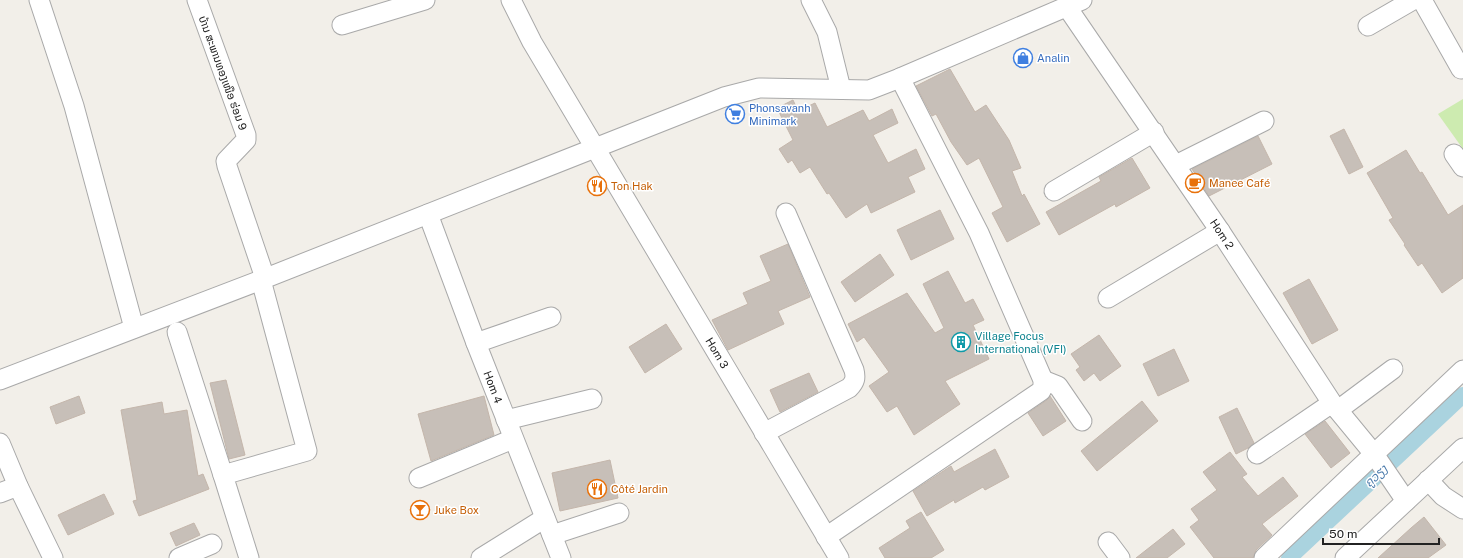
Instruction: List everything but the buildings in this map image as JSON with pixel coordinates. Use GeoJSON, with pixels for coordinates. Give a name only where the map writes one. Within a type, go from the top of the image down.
{"type":"FeatureCollection","features":[{"type":"Feature","properties":{"kind":"street"},"geometry":{"type":"LineString","coordinates":[[39,0],[74,106],[134,328]]}},
{"type":"Feature","properties":{"kind":"street","name":"ບ້ານ ສະພານທອງເໜືອ ຮ່ອມ 9"},"geometry":{"type":"LineString","coordinates":[[197,0],[246,135],[246,140],[226,161],[226,166],[263,279]]}},
{"type":"Feature","properties":{"kind":"street"},"geometry":{"type":"LineString","coordinates":[[342,25],[425,0]]}},
{"type":"Feature","properties":{"kind":"street","name":"Hom 3"},"geometry":{"type":"LineString","coordinates":[[511,0],[532,42],[839,558]]}},
{"type":"Feature","properties":{"kind":"street"},"geometry":{"type":"LineString","coordinates":[[811,0],[827,32],[841,89]]}},
{"type":"Feature","properties":{"kind":"street"},"geometry":{"type":"LineString","coordinates":[[1368,26],[1413,0]]}},
{"type":"Feature","properties":{"kind":"street"},"geometry":{"type":"LineString","coordinates":[[1422,0],[1461,69]]}},
{"type":"Feature","properties":{"kind":"street"},"geometry":{"type":"LineString","coordinates":[[0,380],[263,279],[724,97],[759,88],[869,90],[1074,4]]}},
{"type":"Feature","properties":{"kind":"street","name":"Hom 2"},"geometry":{"type":"LineString","coordinates":[[1074,4],[1154,132],[1335,407],[1376,457],[1402,496]]}},
{"type":"Feature","properties":{"kind":"street"},"geometry":{"type":"LineString","coordinates":[[826,537],[1041,391],[1044,386],[1043,380],[979,233],[900,78]]}},
{"type":"Feature","properties":{"kind":"street"},"geometry":{"type":"LineString","coordinates":[[1176,165],[1264,121]]}},
{"type":"Feature","properties":{"kind":"street"},"geometry":{"type":"LineString","coordinates":[[1054,191],[1154,132]]}},
{"type":"Feature","properties":{"kind":"street"},"geometry":{"type":"LineString","coordinates":[[764,433],[849,388],[854,383],[855,376],[854,370],[786,213]]}},
{"type":"Feature","properties":{"kind":"street","name":"Hom 4"},"geometry":{"type":"LineString","coordinates":[[428,214],[513,439],[561,558]]}},
{"type":"Feature","properties":{"kind":"street"},"geometry":{"type":"LineString","coordinates":[[1108,298],[1220,231]]}},
{"type":"Feature","properties":{"kind":"street"},"geometry":{"type":"LineString","coordinates":[[222,475],[307,451],[263,279]]}},
{"type":"Feature","properties":{"kind":"street"},"geometry":{"type":"LineString","coordinates":[[476,343],[550,317]]}},
{"type":"Feature","properties":{"kind":"street"},"geometry":{"type":"LineString","coordinates":[[178,332],[249,558]]}},
{"type":"Feature","properties":{"kind":"street"},"geometry":{"type":"LineString","coordinates":[[1257,454],[1335,407],[1392,369]]}},
{"type":"Feature","properties":{"kind":"street"},"geometry":{"type":"LineString","coordinates":[[1264,558],[1376,457],[1463,370]]}},
{"type":"Feature","properties":{"kind":"street"},"geometry":{"type":"LineString","coordinates":[[1043,380],[1058,386],[1082,421]]}},
{"type":"Feature","properties":{"kind":"street"},"geometry":{"type":"LineString","coordinates":[[506,420],[592,399]]}},
{"type":"Feature","properties":{"kind":"street"},"geometry":{"type":"LineString","coordinates":[[419,478],[513,439]]}},
{"type":"Feature","properties":{"kind":"street"},"geometry":{"type":"LineString","coordinates":[[0,443],[18,486],[53,558]]}},
{"type":"Feature","properties":{"kind":"street"},"geometry":{"type":"LineString","coordinates":[[1346,558],[1402,496],[1428,480],[1463,448]]}},
{"type":"Feature","properties":{"kind":"street"},"geometry":{"type":"LineString","coordinates":[[1428,480],[1443,496],[1463,509]]}},
{"type":"Feature","properties":{"kind":"street"},"geometry":{"type":"LineString","coordinates":[[0,493],[18,486]]}},
{"type":"Feature","properties":{"kind":"street"},"geometry":{"type":"LineString","coordinates":[[552,536],[619,513]]}},
{"type":"Feature","properties":{"kind":"street"},"geometry":{"type":"LineString","coordinates":[[481,558],[545,518]]}},
{"type":"Feature","properties":{"kind":"street"},"geometry":{"type":"LineString","coordinates":[[1108,542],[1120,558]]}},
{"type":"Feature","properties":{"kind":"street"},"geometry":{"type":"LineString","coordinates":[[179,558],[212,544]]}},
{"type":"Feature","properties":{"kind":"green space"},"geometry":{"type":"Polygon","coordinates":[[[1463,99],[1463,149],[1438,114],[1463,99]]]}},
{"type":"Feature","properties":{"kind":"waterway","name":"ຄູວຽງ"},"geometry":{"type":"LineString","coordinates":[[1289,558],[1463,395]]}},
{"type":"Feature","properties":{"kind":"place","name":"Analin"},"geometry":{"type":"Point","coordinates":[1023,58]}},
{"type":"Feature","properties":{"kind":"place","name":"Phonsavanh Minimark"},"geometry":{"type":"Point","coordinates":[735,114]}},
{"type":"Feature","properties":{"kind":"place","name":"Manee Café"},"geometry":{"type":"Point","coordinates":[1195,183]}},
{"type":"Feature","properties":{"kind":"place","name":"Ton Hak"},"geometry":{"type":"Point","coordinates":[597,186]}},
{"type":"Feature","properties":{"kind":"place","name":"Village Focus International (VFI)"},"geometry":{"type":"Point","coordinates":[961,342]}},
{"type":"Feature","properties":{"kind":"place","name":"Côté Jardin"},"geometry":{"type":"Point","coordinates":[597,489]}},
{"type":"Feature","properties":{"kind":"place","name":"Juke Box"},"geometry":{"type":"Point","coordinates":[420,510]}}]}
